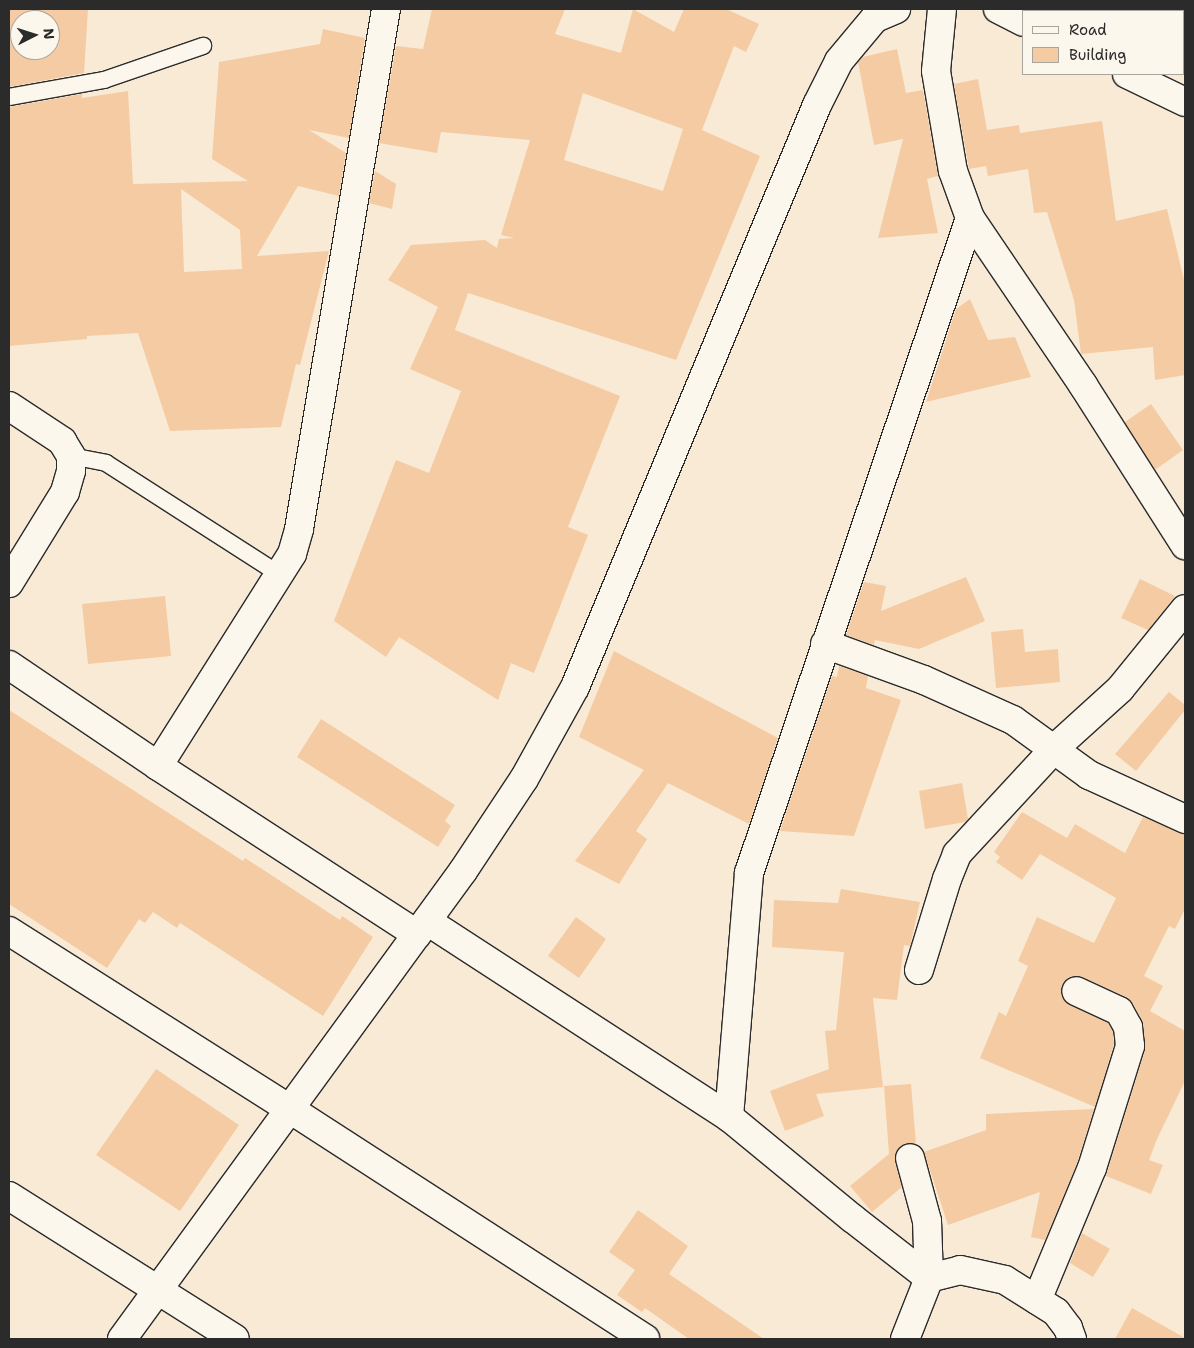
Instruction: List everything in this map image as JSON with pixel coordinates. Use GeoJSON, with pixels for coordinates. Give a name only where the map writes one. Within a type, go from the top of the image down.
{"type":"FeatureCollection","features":[{"type":"Feature","properties":{"kind":"street"},"geometry":{"type":"LineString","coordinates":[[158,766],[292,554],[299,529],[386,9]]}},
{"type":"Feature","properties":{"kind":"street"},"geometry":{"type":"LineString","coordinates":[[122,1339],[464,871],[524,779],[575,687],[817,105],[839,62],[875,18],[896,9]]}},
{"type":"Feature","properties":{"kind":"street"},"geometry":{"type":"LineString","coordinates":[[942,9],[936,71],[953,171],[970,218],[1083,385],[1185,545]]}},
{"type":"Feature","properties":{"kind":"street"},"geometry":{"type":"LineString","coordinates":[[998,9],[1022,21]]}},
{"type":"Feature","properties":{"kind":"street"},"geometry":{"type":"LineString","coordinates":[[1129,75],[1185,102]]}},
{"type":"Feature","properties":{"kind":"street"},"geometry":{"type":"LineString","coordinates":[[729,1117],[750,874],[970,218]]}},
{"type":"Feature","properties":{"kind":"street"},"geometry":{"type":"LineString","coordinates":[[9,406],[62,441],[71,456],[71,471],[65,492],[9,583]]}},
{"type":"Feature","properties":{"kind":"street"},"geometry":{"type":"LineString","coordinates":[[919,970],[947,879],[957,854],[1009,795],[1055,748],[1120,688],[1185,609]]}},
{"type":"Feature","properties":{"kind":"street"},"geometry":{"type":"LineString","coordinates":[[826,644],[924,680],[1013,720],[1055,748],[1089,775],[1185,819]]}},
{"type":"Feature","properties":{"kind":"street"},"geometry":{"type":"LineString","coordinates":[[9,665],[158,766],[729,1117],[852,1218],[929,1278]]}},
{"type":"Feature","properties":{"kind":"street"},"geometry":{"type":"LineString","coordinates":[[9,931],[290,1109],[645,1339]]}},
{"type":"Feature","properties":{"kind":"street"},"geometry":{"type":"LineString","coordinates":[[1037,1300],[1092,1168],[1130,1046],[1128,1027],[1119,1011],[1076,991]]}},
{"type":"Feature","properties":{"kind":"street"},"geometry":{"type":"LineString","coordinates":[[905,1339],[929,1278],[927,1221],[910,1158]]}},
{"type":"Feature","properties":{"kind":"street"},"geometry":{"type":"LineString","coordinates":[[9,1196],[235,1339]]}},
{"type":"Feature","properties":{"kind":"street"},"geometry":{"type":"LineString","coordinates":[[929,1278],[960,1270],[1005,1280],[1056,1312],[1068,1328],[1072,1339]]}},
{"type":"Feature","properties":{"kind":"lane"},"geometry":{"type":"LineString","coordinates":[[9,97],[104,80],[203,46]]}},
{"type":"Feature","properties":{"kind":"lane"},"geometry":{"type":"LineString","coordinates":[[71,456],[106,463],[279,574]]}},
{"type":"Feature","properties":{"kind":"building"},"geometry":{"type":"Polygon","coordinates":[[[9,9],[88,9],[84,73],[9,87],[9,9]]]}},
{"type":"Feature","properties":{"kind":"building"},"geometry":{"type":"Polygon","coordinates":[[[432,9],[565,9],[555,34],[621,53],[633,9],[674,32],[684,9],[726,9],[759,24],[746,52],[734,46],[702,130],[760,156],[676,360],[468,293],[455,330],[620,396],[568,527],[588,535],[534,673],[511,663],[498,700],[399,637],[386,657],[334,621],[396,460],[429,473],[461,391],[410,369],[438,307],[388,280],[411,245],[485,240],[497,248],[499,239],[514,238],[501,235],[530,140],[441,132],[437,153],[379,143],[396,46],[423,49],[432,9]],[[583,93],[564,160],[663,191],[683,129],[583,93]]]}},
{"type":"Feature","properties":{"kind":"building"},"geometry":{"type":"Polygon","coordinates":[[[323,29],[365,38],[349,138],[309,130],[346,153],[339,196],[298,186],[257,256],[329,251],[300,365],[296,364],[281,427],[170,431],[138,333],[87,336],[87,339],[9,346],[9,107],[82,94],[82,98],[128,91],[133,184],[248,181],[212,159],[219,62],[320,44],[323,29]],[[181,189],[184,272],[242,269],[240,230],[181,189]]]}},
{"type":"Feature","properties":{"kind":"building"},"geometry":{"type":"Polygon","coordinates":[[[897,49],[906,93],[923,90],[938,176],[927,179],[938,233],[878,238],[903,139],[874,145],[858,62],[863,57],[897,49]]]}},
{"type":"Feature","properties":{"kind":"building"},"geometry":{"type":"Polygon","coordinates":[[[978,79],[987,130],[1019,125],[1020,133],[1102,121],[1116,221],[1167,209],[1184,280],[1185,375],[1155,380],[1153,347],[1081,354],[1074,300],[1047,212],[1034,213],[1028,169],[988,176],[986,166],[969,169],[954,84],[978,79]]]}},
{"type":"Feature","properties":{"kind":"building"},"geometry":{"type":"Polygon","coordinates":[[[375,171],[396,184],[392,209],[369,203],[375,171]]]}},
{"type":"Feature","properties":{"kind":"building"},"geometry":{"type":"Polygon","coordinates":[[[970,299],[988,340],[1015,337],[1031,377],[926,402],[956,309],[970,299]]]}},
{"type":"Feature","properties":{"kind":"building"},"geometry":{"type":"Polygon","coordinates":[[[1151,404],[1183,450],[1155,470],[1125,422],[1151,404]]]}},
{"type":"Feature","properties":{"kind":"building"},"geometry":{"type":"Polygon","coordinates":[[[966,577],[985,621],[919,649],[875,640],[874,645],[846,635],[864,582],[886,586],[881,611],[966,577]]]}},
{"type":"Feature","properties":{"kind":"building"},"geometry":{"type":"Polygon","coordinates":[[[1140,579],[1175,596],[1148,630],[1121,618],[1140,579]]]}},
{"type":"Feature","properties":{"kind":"building"},"geometry":{"type":"Polygon","coordinates":[[[165,596],[171,656],[88,664],[82,604],[165,596]]]}},
{"type":"Feature","properties":{"kind":"building"},"geometry":{"type":"Polygon","coordinates":[[[1023,629],[1025,652],[1058,649],[1060,682],[996,688],[991,632],[1023,629]]]}},
{"type":"Feature","properties":{"kind":"building"},"geometry":{"type":"Polygon","coordinates":[[[614,651],[778,738],[749,824],[668,783],[636,831],[647,839],[619,884],[575,861],[644,770],[579,737],[614,651]]]}},
{"type":"Feature","properties":{"kind":"building"},"geometry":{"type":"Polygon","coordinates":[[[839,666],[868,676],[866,688],[901,700],[854,836],[780,831],[832,676],[837,677],[839,666]]]}},
{"type":"Feature","properties":{"kind":"building"},"geometry":{"type":"Polygon","coordinates":[[[1169,692],[1185,705],[1185,710],[1136,771],[1115,754],[1169,692]]]}},
{"type":"Feature","properties":{"kind":"building"},"geometry":{"type":"Polygon","coordinates":[[[9,710],[243,861],[245,858],[340,920],[342,916],[373,937],[323,1016],[180,923],[177,928],[153,912],[145,923],[139,919],[107,968],[9,904],[9,710]]]}},
{"type":"Feature","properties":{"kind":"building"},"geometry":{"type":"Polygon","coordinates":[[[321,719],[455,805],[445,821],[451,826],[438,847],[297,757],[321,719]]]}},
{"type":"Feature","properties":{"kind":"building"},"geometry":{"type":"Polygon","coordinates":[[[962,783],[968,819],[965,822],[925,829],[919,791],[962,783]]]}},
{"type":"Feature","properties":{"kind":"building"},"geometry":{"type":"Polygon","coordinates":[[[1022,812],[1067,838],[1075,824],[1125,853],[1143,817],[1185,834],[1185,909],[1175,929],[1169,926],[1144,976],[1163,986],[1150,1011],[1185,1031],[1185,1081],[1149,1160],[1163,1165],[1151,1194],[1106,1176],[1145,1050],[1142,1020],[1133,1003],[1126,997],[1082,977],[1074,976],[1067,978],[1062,985],[1061,993],[1064,1000],[1108,1023],[1113,1032],[1114,1044],[1095,1107],[980,1058],[999,1012],[1006,1016],[1028,966],[1018,961],[1037,917],[1094,943],[1116,898],[1040,854],[1022,880],[996,862],[1000,857],[994,852],[1022,812]]]}},
{"type":"Feature","properties":{"kind":"building"},"geometry":{"type":"Polygon","coordinates":[[[841,889],[920,902],[910,946],[904,945],[897,1000],[873,998],[883,1087],[816,1094],[824,1116],[785,1131],[770,1091],[829,1069],[825,1031],[836,1030],[844,952],[772,947],[774,900],[838,903],[841,889]]]}},
{"type":"Feature","properties":{"kind":"building"},"geometry":{"type":"Polygon","coordinates":[[[576,917],[606,939],[579,978],[548,956],[576,917]]]}},
{"type":"Feature","properties":{"kind":"building"},"geometry":{"type":"Polygon","coordinates":[[[156,1069],[239,1125],[180,1211],[96,1155],[156,1069]]]}},
{"type":"Feature","properties":{"kind":"building"},"geometry":{"type":"Polygon","coordinates":[[[911,1084],[916,1144],[906,1143],[899,1147],[895,1154],[895,1162],[902,1187],[872,1212],[850,1186],[889,1154],[884,1086],[911,1084]]]}},
{"type":"Feature","properties":{"kind":"building"},"geometry":{"type":"Polygon","coordinates":[[[1094,1109],[1077,1163],[1045,1240],[1031,1237],[1040,1192],[948,1225],[924,1152],[986,1130],[986,1114],[1094,1109]]]}},
{"type":"Feature","properties":{"kind":"building"},"geometry":{"type":"Polygon","coordinates":[[[638,1210],[688,1246],[669,1274],[764,1339],[689,1339],[645,1308],[642,1312],[617,1295],[635,1270],[609,1252],[638,1210]]]}},
{"type":"Feature","properties":{"kind":"building"},"geometry":{"type":"Polygon","coordinates":[[[1082,1233],[1110,1249],[1093,1277],[1070,1263],[1082,1233]]]}},
{"type":"Feature","properties":{"kind":"building"},"geometry":{"type":"Polygon","coordinates":[[[1132,1308],[1185,1338],[1185,1339],[1115,1339],[1132,1308]]]}}]}
